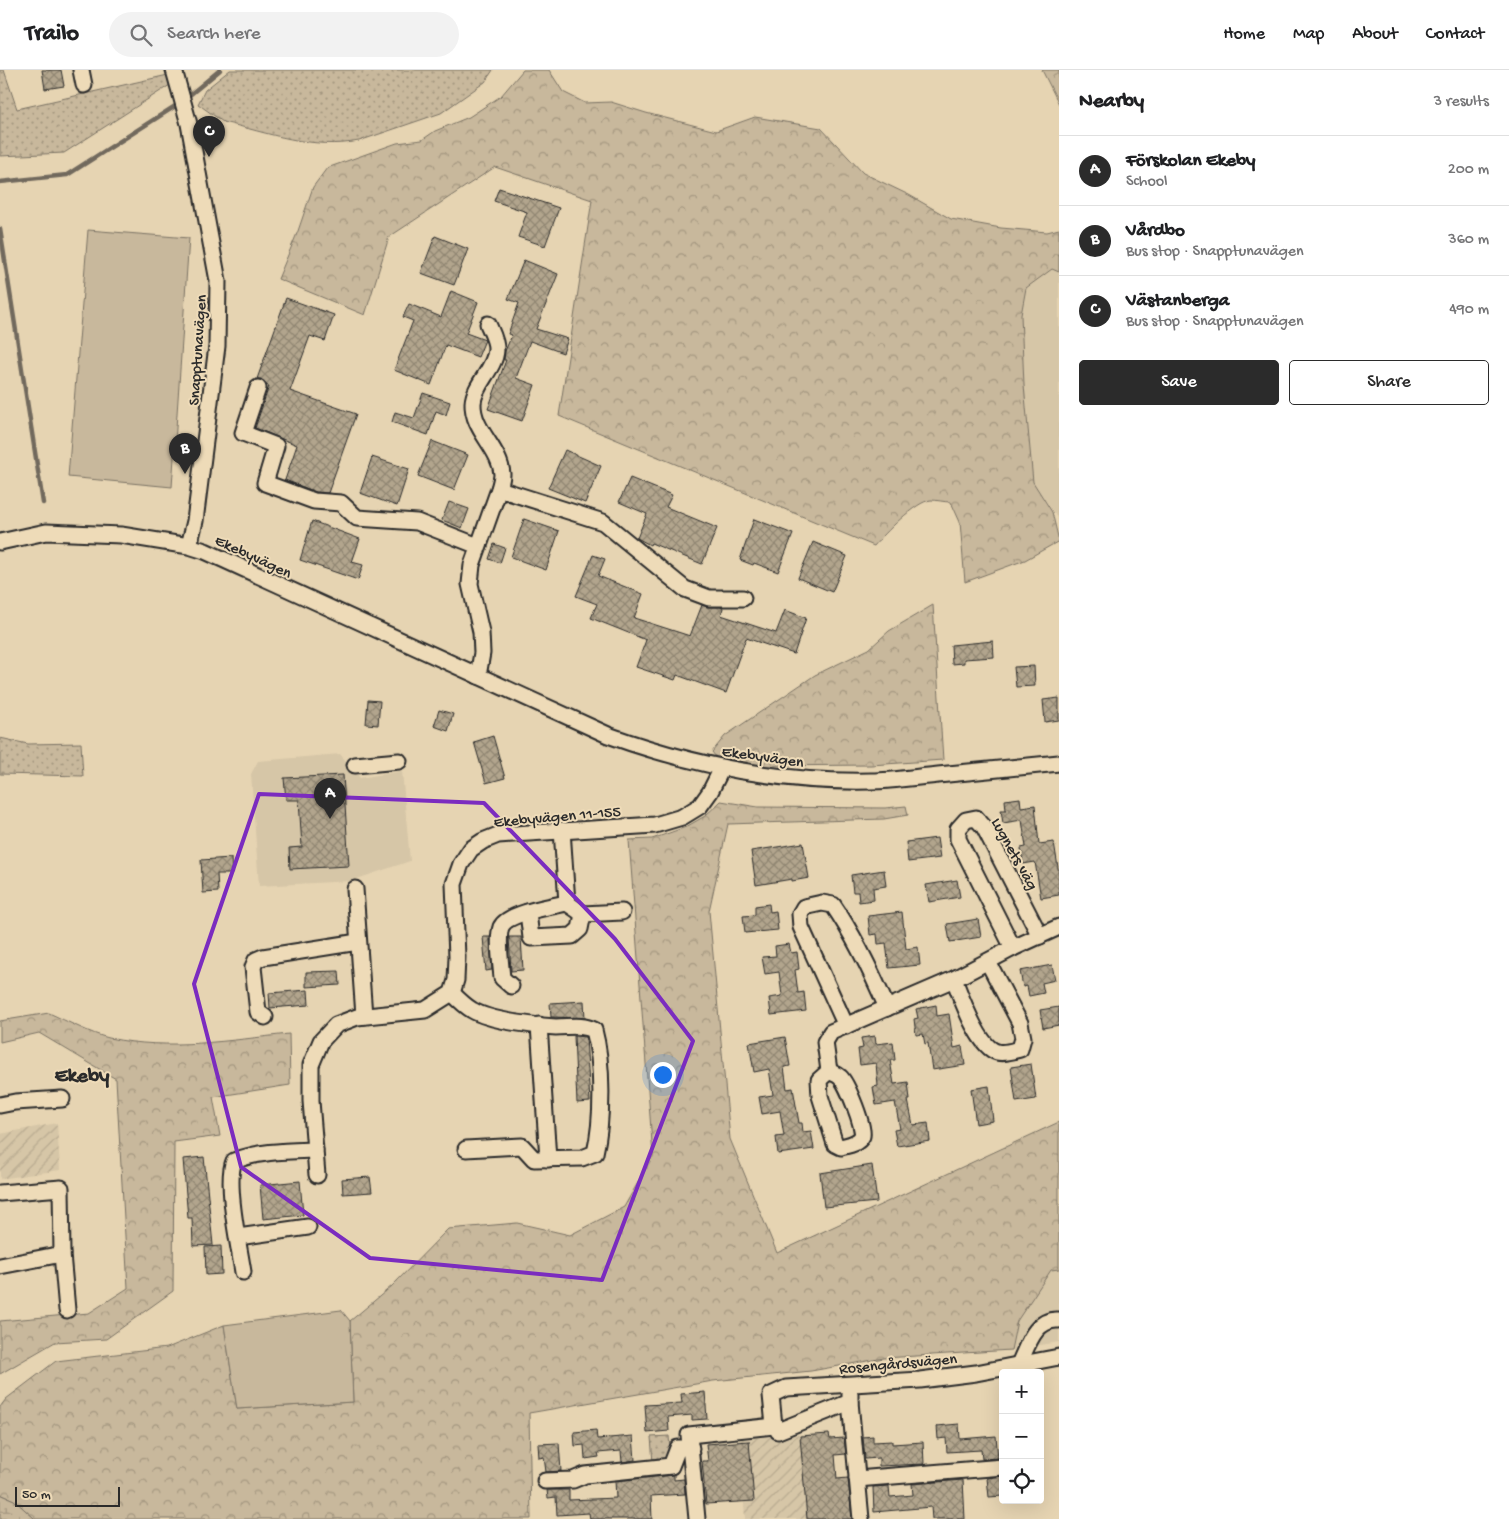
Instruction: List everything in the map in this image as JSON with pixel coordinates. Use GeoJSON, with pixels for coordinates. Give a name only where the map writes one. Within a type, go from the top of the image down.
{"type":"FeatureCollection","features":[{"type":"Feature","properties":{"kind":"street","name":"Snapptunavägen"},"geometry":{"type":"LineString","coordinates":[[175,70],[189,124],[209,228],[218,289],[217,346],[195,521],[189,546]]}},
{"type":"Feature","properties":{"kind":"street"},"geometry":{"type":"LineString","coordinates":[[478,676],[482,653],[481,632],[470,584],[472,565],[499,489],[502,474],[498,458],[480,428],[474,413],[473,401],[493,363],[497,348],[488,324]]}},
{"type":"Feature","properties":{"kind":"street"},"geometry":{"type":"LineString","coordinates":[[258,388],[243,433],[276,446],[265,483],[314,501],[341,503],[357,518],[417,522],[478,546]]}},
{"type":"Feature","properties":{"kind":"street"},"geometry":{"type":"LineString","coordinates":[[499,489],[603,522],[685,589],[709,598],[743,598]]}},
{"type":"Feature","properties":{"kind":"street","name":"Ekebyvägen"},"geometry":{"type":"LineString","coordinates":[[0,542],[46,532],[121,535],[189,546],[205,551],[608,735],[648,750],[722,768],[779,778],[873,781],[1059,763]]}},
{"type":"Feature","properties":{"kind":"street"},"geometry":{"type":"LineString","coordinates":[[355,765],[399,761]]}},
{"type":"Feature","properties":{"kind":"street","name":"Ekebyvägen 11-155"},"geometry":{"type":"LineString","coordinates":[[452,993],[456,980],[457,958],[454,884],[461,864],[471,849],[483,841],[498,835],[654,825],[682,817],[700,806],[710,792],[722,768]]}},
{"type":"Feature","properties":{"kind":"street","name":"Lugnets väg"},"geometry":{"type":"LineString","coordinates":[[1013,948],[958,839],[958,828],[966,820],[976,818],[984,827],[1040,936]]}},
{"type":"Feature","properties":{"kind":"street"},"geometry":{"type":"LineString","coordinates":[[562,830],[567,903]]}},
{"type":"Feature","properties":{"kind":"street"},"geometry":{"type":"LineString","coordinates":[[355,889],[364,1016]]}},
{"type":"Feature","properties":{"kind":"street"},"geometry":{"type":"LineString","coordinates":[[846,1026],[801,927],[800,914],[804,907],[822,902],[833,905],[858,948],[887,1008]]}},
{"type":"Feature","properties":{"kind":"street"},"geometry":{"type":"LineString","coordinates":[[511,986],[502,978],[501,929],[506,920],[528,912],[567,903],[583,914],[622,912]]}},
{"type":"Feature","properties":{"kind":"street"},"geometry":{"type":"LineString","coordinates":[[528,912],[532,938],[572,936],[580,929],[583,914]]}},
{"type":"Feature","properties":{"kind":"street"},"geometry":{"type":"LineString","coordinates":[[829,1071],[825,1042],[831,1032],[954,979],[1013,948],[1059,927]]}},
{"type":"Feature","properties":{"kind":"street"},"geometry":{"type":"LineString","coordinates":[[265,1017],[258,1012],[254,967],[256,960],[263,956],[358,942]]}},
{"type":"Feature","properties":{"kind":"street"},"geometry":{"type":"LineString","coordinates":[[954,979],[973,1024],[986,1046],[996,1052],[1009,1052],[1020,1049],[1023,1038],[1020,1024],[988,962]]}},
{"type":"Feature","properties":{"kind":"street"},"geometry":{"type":"LineString","coordinates":[[317,1175],[310,1102],[311,1065],[321,1041],[336,1025],[364,1016],[425,1010],[452,993],[471,1010],[485,1017],[555,1027],[585,1026],[594,1030],[597,1042],[601,1108],[595,1153],[582,1158],[534,1159],[522,1146],[466,1149]]}},
{"type":"Feature","properties":{"kind":"street"},"geometry":{"type":"LineString","coordinates":[[539,1025],[548,1159]]}},
{"type":"Feature","properties":{"kind":"street"},"geometry":{"type":"LineString","coordinates":[[0,1105],[15,1102],[62,1099]]}},
{"type":"Feature","properties":{"kind":"street"},"geometry":{"type":"LineString","coordinates":[[243,1272],[234,1222],[230,1170],[234,1161],[243,1157],[271,1152],[315,1150]]}},
{"type":"Feature","properties":{"kind":"street"},"geometry":{"type":"LineString","coordinates":[[0,1193],[61,1188],[62,1254],[67,1310]]}},
{"type":"Feature","properties":{"kind":"street"},"geometry":{"type":"LineString","coordinates":[[238,1237],[308,1227]]}},
{"type":"Feature","properties":{"kind":"street"},"geometry":{"type":"LineString","coordinates":[[0,1266],[62,1254]]}},
{"type":"Feature","properties":{"kind":"street"},"geometry":{"type":"LineString","coordinates":[[1020,1364],[1035,1330],[1050,1320],[1059,1320]]}},
{"type":"Feature","properties":{"kind":"street","name":"Rosengårdsvägen"},"geometry":{"type":"LineString","coordinates":[[776,1428],[771,1395],[786,1388],[920,1380],[976,1373],[1059,1357]]}},
{"type":"Feature","properties":{"kind":"street"},"geometry":{"type":"LineString","coordinates":[[849,1384],[860,1519]]}},
{"type":"Feature","properties":{"kind":"street"},"geometry":{"type":"LineString","coordinates":[[697,1519],[690,1434],[776,1428],[850,1402]]}},
{"type":"Feature","properties":{"kind":"street"},"geometry":{"type":"LineString","coordinates":[[545,1481],[573,1480],[585,1474],[671,1466],[678,1448],[691,1448]]}},
{"type":"Feature","properties":{"kind":"street"},"geometry":{"type":"LineString","coordinates":[[857,1479],[999,1467]]}},
{"type":"Feature","properties":{"kind":"highlighted area"},"geometry":{"type":"Polygon","coordinates":[[[259,794],[484,803],[615,939],[693,1041],[602,1280],[370,1258],[241,1167],[194,984],[259,794]]]}},
{"type":"Feature","properties":{"kind":"shaded area"},"geometry":{"type":"Polygon","coordinates":[[[1052,269],[1059,272],[1059,520],[1033,483],[1024,385],[1021,315],[1026,288],[1052,269]]]}},
{"type":"Feature","properties":{"kind":"shaded area"},"geometry":{"type":"Polygon","coordinates":[[[340,754],[360,778],[402,771],[410,861],[351,881],[259,886],[251,774],[258,761],[340,754]]]}},
{"type":"Feature","properties":{"kind":"shaded area"},"geometry":{"type":"Polygon","coordinates":[[[57,1123],[60,1170],[0,1179],[0,1134],[57,1123]]]}},
{"type":"Feature","properties":{"kind":"shaded area"},"geometry":{"type":"Polygon","coordinates":[[[1059,1269],[1059,1342],[1011,1350],[1017,1321],[1051,1270],[1059,1269]]]}},
{"type":"Feature","properties":{"kind":"shaded area"},"geometry":{"type":"Polygon","coordinates":[[[810,1434],[817,1519],[745,1519],[739,1439],[810,1434]]]}},
{"type":"Feature","properties":{"kind":"green space"},"geometry":{"type":"Polygon","coordinates":[[[0,70],[4,70],[17,109],[168,75],[170,85],[64,153],[0,156],[0,70]]]}},
{"type":"Feature","properties":{"kind":"green space"},"geometry":{"type":"Polygon","coordinates":[[[230,70],[493,70],[485,82],[441,113],[359,141],[325,143],[291,139],[223,122],[198,104],[205,90],[230,70]]]}},
{"type":"Feature","properties":{"kind":"green space"},"geometry":{"type":"Polygon","coordinates":[[[523,70],[549,70],[563,92],[585,103],[611,102],[716,131],[755,117],[821,128],[863,173],[909,195],[951,219],[1001,228],[1047,232],[1059,229],[1059,272],[1052,269],[1026,288],[1021,315],[1024,385],[1033,482],[1052,512],[1059,541],[1025,560],[965,582],[960,522],[951,502],[931,500],[917,506],[892,526],[874,546],[559,416],[592,200],[495,167],[389,237],[365,315],[278,279],[298,231],[313,187],[327,168],[397,143],[422,140],[435,131],[469,117],[501,96],[523,70]]]}},
{"type":"Feature","properties":{"kind":"green space"},"geometry":{"type":"Polygon","coordinates":[[[1042,70],[1059,70],[1059,104],[1042,70]]]}},
{"type":"Feature","properties":{"kind":"green space"},"geometry":{"type":"Polygon","coordinates":[[[88,230],[189,238],[172,487],[68,477],[88,230]]]}},
{"type":"Feature","properties":{"kind":"green space"},"geometry":{"type":"Polygon","coordinates":[[[933,605],[943,760],[871,765],[760,766],[716,757],[712,752],[725,736],[815,675],[869,649],[889,631],[933,605]]]}},
{"type":"Feature","properties":{"kind":"green space"},"geometry":{"type":"Polygon","coordinates":[[[0,738],[28,744],[81,743],[83,776],[0,774],[0,738]]]}},
{"type":"Feature","properties":{"kind":"green space"},"geometry":{"type":"Polygon","coordinates":[[[721,801],[758,807],[885,808],[906,806],[908,815],[884,819],[728,824],[709,911],[730,1139],[777,1253],[1059,1122],[1059,1269],[1051,1270],[1017,1321],[1011,1350],[884,1358],[811,1371],[713,1381],[529,1413],[531,1519],[35,1519],[14,1500],[0,1494],[0,1407],[6,1399],[56,1361],[167,1348],[224,1325],[237,1409],[353,1402],[350,1321],[392,1286],[448,1229],[517,1223],[570,1235],[624,1207],[653,1156],[629,840],[652,839],[686,827],[705,816],[721,801]]]}},
{"type":"Feature","properties":{"kind":"green space"},"geometry":{"type":"Polygon","coordinates":[[[49,1013],[95,1034],[132,1042],[154,1044],[199,1043],[289,1034],[290,1085],[213,1097],[220,1136],[174,1142],[173,1291],[106,1339],[55,1342],[0,1374],[0,1321],[89,1313],[128,1288],[116,1079],[39,1033],[0,1042],[0,1021],[49,1013]]]}},
{"type":"Feature","properties":{"kind":"green space"},"geometry":{"type":"Polygon","coordinates":[[[341,1310],[350,1321],[353,1402],[237,1409],[224,1325],[341,1310]]]}},
{"type":"Feature","properties":{"kind":"green space"},"geometry":{"type":"Polygon","coordinates":[[[669,1436],[670,1449],[666,1462],[653,1463],[651,1437],[669,1436]]]}},
{"type":"Feature","properties":{"kind":"green space"},"geometry":{"type":"Polygon","coordinates":[[[0,1494],[14,1500],[35,1519],[0,1519],[0,1494]]]}},
{"type":"Feature","properties":{"kind":"building"},"geometry":{"type":"Polygon","coordinates":[[[42,70],[61,70],[64,86],[45,89],[42,70]]]}},
{"type":"Feature","properties":{"kind":"building"},"geometry":{"type":"Polygon","coordinates":[[[499,188],[559,208],[545,246],[518,237],[527,212],[494,201],[499,188]]]}},
{"type":"Feature","properties":{"kind":"building"},"geometry":{"type":"Polygon","coordinates":[[[435,236],[468,249],[454,285],[421,273],[435,236]]]}},
{"type":"Feature","properties":{"kind":"building"},"geometry":{"type":"Polygon","coordinates":[[[524,260],[558,274],[536,329],[568,339],[563,353],[530,341],[516,378],[535,385],[522,421],[488,409],[506,360],[504,360],[505,351],[512,335],[508,334],[519,303],[508,299],[524,260]]]}},
{"type":"Feature","properties":{"kind":"building"},"geometry":{"type":"Polygon","coordinates":[[[451,291],[478,302],[466,333],[485,340],[478,357],[446,345],[431,385],[394,370],[413,321],[403,317],[409,304],[441,317],[451,291]]]}},
{"type":"Feature","properties":{"kind":"building"},"geometry":{"type":"Polygon","coordinates":[[[286,298],[334,315],[325,341],[310,336],[290,391],[356,414],[328,493],[316,492],[285,480],[297,445],[255,428],[269,386],[261,379],[257,379],[286,298]]]}},
{"type":"Feature","properties":{"kind":"building"},"geometry":{"type":"Polygon","coordinates":[[[423,393],[450,402],[446,415],[436,411],[428,435],[392,422],[395,412],[414,418],[423,393]]]}},
{"type":"Feature","properties":{"kind":"building"},"geometry":{"type":"Polygon","coordinates":[[[432,441],[468,455],[454,490],[418,476],[432,441]]]}},
{"type":"Feature","properties":{"kind":"building"},"geometry":{"type":"Polygon","coordinates":[[[565,450],[601,466],[585,503],[548,488],[565,450]]]}},
{"type":"Feature","properties":{"kind":"building"},"geometry":{"type":"Polygon","coordinates":[[[372,457],[409,469],[397,506],[360,493],[372,457]]]}},
{"type":"Feature","properties":{"kind":"building"},"geometry":{"type":"Polygon","coordinates":[[[630,478],[672,495],[666,507],[717,528],[702,564],[651,543],[650,545],[637,538],[647,514],[619,502],[630,478]]]}},
{"type":"Feature","properties":{"kind":"building"},"geometry":{"type":"Polygon","coordinates":[[[449,502],[469,509],[462,528],[442,520],[449,502]]]}},
{"type":"Feature","properties":{"kind":"building"},"geometry":{"type":"Polygon","coordinates":[[[524,519],[559,531],[546,570],[511,557],[524,519]]]}},
{"type":"Feature","properties":{"kind":"building"},"geometry":{"type":"Polygon","coordinates":[[[754,519],[793,534],[778,572],[740,560],[754,519]]]}},
{"type":"Feature","properties":{"kind":"building"},"geometry":{"type":"Polygon","coordinates":[[[312,521],[360,539],[352,562],[363,565],[358,580],[300,560],[312,521]]]}},
{"type":"Feature","properties":{"kind":"building"},"geometry":{"type":"Polygon","coordinates":[[[813,542],[847,556],[832,592],[798,578],[813,542]]]}},
{"type":"Feature","properties":{"kind":"building"},"geometry":{"type":"Polygon","coordinates":[[[494,544],[505,548],[500,563],[489,559],[494,544]]]}},
{"type":"Feature","properties":{"kind":"building"},"geometry":{"type":"Polygon","coordinates":[[[593,555],[605,559],[598,576],[643,594],[634,618],[690,636],[702,605],[723,608],[721,615],[776,633],[785,610],[806,618],[794,654],[746,638],[726,693],[677,675],[675,680],[636,667],[646,640],[591,618],[597,604],[576,596],[593,555]]]}},
{"type":"Feature","properties":{"kind":"building"},"geometry":{"type":"Polygon","coordinates":[[[993,641],[994,657],[964,659],[964,663],[952,664],[951,645],[993,641]]]}},
{"type":"Feature","properties":{"kind":"building"},"geometry":{"type":"Polygon","coordinates":[[[1034,666],[1035,686],[1016,687],[1014,667],[1034,666]]]}},
{"type":"Feature","properties":{"kind":"building"},"geometry":{"type":"Polygon","coordinates":[[[1059,698],[1059,720],[1045,722],[1043,700],[1059,698]]]}},
{"type":"Feature","properties":{"kind":"building"},"geometry":{"type":"Polygon","coordinates":[[[368,700],[380,701],[378,725],[366,724],[368,700]]]}},
{"type":"Feature","properties":{"kind":"building"},"geometry":{"type":"Polygon","coordinates":[[[439,710],[453,714],[448,731],[434,726],[439,710]]]}},
{"type":"Feature","properties":{"kind":"building"},"geometry":{"type":"Polygon","coordinates":[[[493,736],[505,778],[486,783],[474,742],[493,736]]]}},
{"type":"Feature","properties":{"kind":"building"},"geometry":{"type":"Polygon","coordinates":[[[343,775],[349,866],[290,869],[289,848],[302,847],[299,800],[286,800],[284,778],[343,775]]]}},
{"type":"Feature","properties":{"kind":"building"},"geometry":{"type":"Polygon","coordinates":[[[1020,798],[1021,807],[1035,805],[1039,844],[1054,842],[1059,874],[1059,895],[1041,898],[1035,862],[1023,864],[1021,848],[1026,847],[1022,820],[1003,823],[1001,810],[1006,810],[1005,800],[1020,798]]]}},
{"type":"Feature","properties":{"kind":"building"},"geometry":{"type":"Polygon","coordinates":[[[937,838],[940,858],[908,862],[906,842],[937,838]]]}},
{"type":"Feature","properties":{"kind":"building"},"geometry":{"type":"Polygon","coordinates":[[[803,843],[809,878],[756,885],[751,851],[803,843]]]}},
{"type":"Feature","properties":{"kind":"building"},"geometry":{"type":"Polygon","coordinates":[[[231,858],[232,874],[217,874],[218,892],[203,893],[201,860],[231,858]]]}},
{"type":"Feature","properties":{"kind":"building"},"geometry":{"type":"Polygon","coordinates":[[[884,870],[886,886],[873,888],[874,900],[859,902],[858,892],[853,892],[851,875],[884,870]]]}},
{"type":"Feature","properties":{"kind":"building"},"geometry":{"type":"Polygon","coordinates":[[[957,880],[960,897],[929,902],[926,885],[957,880]]]}},
{"type":"Feature","properties":{"kind":"building"},"geometry":{"type":"Polygon","coordinates":[[[769,904],[770,912],[776,911],[778,930],[745,933],[743,916],[755,915],[755,906],[769,904]]]}},
{"type":"Feature","properties":{"kind":"building"},"geometry":{"type":"Polygon","coordinates":[[[902,912],[906,949],[918,947],[920,965],[889,968],[886,943],[878,944],[877,934],[870,935],[868,916],[902,912]]]}},
{"type":"Feature","properties":{"kind":"building"},"geometry":{"type":"Polygon","coordinates":[[[978,919],[981,937],[950,942],[947,924],[978,919]]]}},
{"type":"Feature","properties":{"kind":"building"},"geometry":{"type":"Polygon","coordinates":[[[483,937],[490,937],[492,970],[486,971],[483,937]]]}},
{"type":"Feature","properties":{"kind":"building"},"geometry":{"type":"Polygon","coordinates":[[[509,937],[521,937],[523,970],[511,971],[509,937]]]}},
{"type":"Feature","properties":{"kind":"building"},"geometry":{"type":"Polygon","coordinates":[[[789,944],[791,953],[797,952],[799,969],[795,970],[798,993],[804,992],[806,1011],[771,1015],[769,998],[782,996],[779,972],[765,974],[762,957],[776,956],[775,946],[789,944]]]}},
{"type":"Feature","properties":{"kind":"building"},"geometry":{"type":"Polygon","coordinates":[[[1052,965],[1055,980],[1042,983],[1044,993],[1029,996],[1027,986],[1023,987],[1020,971],[1052,965]]]}},
{"type":"Feature","properties":{"kind":"building"},"geometry":{"type":"Polygon","coordinates":[[[339,971],[340,985],[306,987],[306,972],[339,971]]]}},
{"type":"Feature","properties":{"kind":"building"},"geometry":{"type":"Polygon","coordinates":[[[308,990],[309,1005],[270,1008],[269,993],[308,990]]]}},
{"type":"Feature","properties":{"kind":"building"},"geometry":{"type":"Polygon","coordinates":[[[584,1001],[585,1018],[551,1017],[550,1003],[584,1001]]]}},
{"type":"Feature","properties":{"kind":"building"},"geometry":{"type":"Polygon","coordinates":[[[936,1005],[937,1016],[949,1014],[954,1048],[962,1046],[965,1065],[932,1070],[928,1043],[925,1044],[923,1034],[916,1035],[914,1019],[918,1018],[916,1009],[936,1005]]]}},
{"type":"Feature","properties":{"kind":"building"},"geometry":{"type":"Polygon","coordinates":[[[1059,1007],[1059,1025],[1043,1028],[1040,1010],[1059,1007]]]}},
{"type":"Feature","properties":{"kind":"building"},"geometry":{"type":"Polygon","coordinates":[[[574,1036],[586,1037],[590,1102],[577,1103],[574,1036]]]}},
{"type":"Feature","properties":{"kind":"building"},"geometry":{"type":"Polygon","coordinates":[[[875,1036],[876,1044],[893,1042],[895,1060],[890,1060],[894,1084],[908,1082],[910,1100],[908,1100],[913,1125],[928,1123],[930,1141],[897,1146],[894,1130],[900,1129],[895,1102],[876,1105],[873,1087],[878,1086],[876,1063],[860,1065],[858,1049],[863,1048],[861,1038],[875,1036]]]}},
{"type":"Feature","properties":{"kind":"building"},"geometry":{"type":"Polygon","coordinates":[[[785,1037],[790,1066],[784,1067],[787,1089],[793,1088],[799,1123],[802,1123],[803,1132],[811,1131],[814,1149],[778,1154],[776,1137],[784,1136],[780,1111],[762,1114],[759,1097],[773,1095],[769,1069],[754,1072],[749,1043],[785,1037]]]}},
{"type":"Feature","properties":{"kind":"building"},"geometry":{"type":"Polygon","coordinates":[[[1031,1064],[1036,1099],[1016,1102],[1011,1067],[1031,1064]]]}},
{"type":"Feature","properties":{"kind":"building"},"geometry":{"type":"Polygon","coordinates":[[[989,1086],[993,1121],[976,1124],[971,1089],[989,1086]]]}},
{"type":"Feature","properties":{"kind":"building"},"geometry":{"type":"Polygon","coordinates":[[[204,1157],[213,1245],[193,1246],[192,1218],[188,1218],[183,1159],[204,1157]]]}},
{"type":"Feature","properties":{"kind":"building"},"geometry":{"type":"Polygon","coordinates":[[[872,1165],[877,1202],[824,1207],[820,1173],[872,1165]]]}},
{"type":"Feature","properties":{"kind":"building"},"geometry":{"type":"Polygon","coordinates":[[[370,1177],[372,1192],[343,1194],[342,1179],[370,1177]]]}},
{"type":"Feature","properties":{"kind":"building"},"geometry":{"type":"Polygon","coordinates":[[[300,1181],[303,1215],[263,1219],[260,1185],[300,1181]]]}},
{"type":"Feature","properties":{"kind":"building"},"geometry":{"type":"Polygon","coordinates":[[[221,1246],[222,1274],[206,1275],[205,1247],[221,1246]]]}},
{"type":"Feature","properties":{"kind":"building"},"geometry":{"type":"Polygon","coordinates":[[[705,1392],[707,1419],[692,1420],[692,1415],[668,1417],[669,1431],[647,1433],[645,1405],[682,1403],[681,1394],[705,1392]]]}},
{"type":"Feature","properties":{"kind":"building"},"geometry":{"type":"Polygon","coordinates":[[[959,1424],[960,1439],[996,1436],[998,1458],[982,1459],[981,1450],[947,1452],[946,1438],[938,1439],[937,1426],[959,1424]]]}},
{"type":"Feature","properties":{"kind":"building"},"geometry":{"type":"Polygon","coordinates":[[[596,1430],[597,1439],[633,1436],[635,1460],[622,1462],[621,1451],[598,1453],[599,1457],[585,1459],[584,1445],[575,1446],[574,1432],[596,1430]]]}},
{"type":"Feature","properties":{"kind":"building"},"geometry":{"type":"Polygon","coordinates":[[[829,1434],[830,1439],[844,1438],[846,1454],[835,1455],[837,1479],[848,1478],[852,1519],[807,1519],[800,1436],[829,1434]]]}},
{"type":"Feature","properties":{"kind":"building"},"geometry":{"type":"Polygon","coordinates":[[[873,1436],[873,1442],[892,1441],[892,1444],[923,1442],[924,1464],[879,1466],[879,1458],[865,1459],[863,1437],[873,1436]]]}},
{"type":"Feature","properties":{"kind":"building"},"geometry":{"type":"Polygon","coordinates":[[[749,1441],[754,1501],[706,1504],[702,1461],[708,1461],[706,1444],[749,1441]]]}},
{"type":"Feature","properties":{"kind":"building"},"geometry":{"type":"Polygon","coordinates":[[[559,1443],[561,1471],[546,1472],[544,1457],[539,1458],[538,1444],[559,1443]]]}},
{"type":"Feature","properties":{"kind":"building"},"geometry":{"type":"Polygon","coordinates":[[[674,1475],[674,1480],[684,1479],[685,1494],[651,1496],[652,1519],[590,1519],[589,1513],[557,1515],[556,1497],[548,1498],[547,1490],[569,1490],[569,1500],[616,1498],[615,1481],[674,1475]]]}},
{"type":"Feature","properties":{"kind":"building"},"geometry":{"type":"Polygon","coordinates":[[[999,1476],[999,1496],[989,1497],[987,1478],[999,1476]]]}},
{"type":"Feature","properties":{"kind":"building"},"geometry":{"type":"Polygon","coordinates":[[[963,1480],[965,1519],[932,1519],[931,1507],[874,1512],[873,1487],[889,1486],[890,1497],[913,1495],[912,1484],[963,1480]]]}},
{"type":"Feature","properties":{"kind":"waterway"},"geometry":{"type":"LineString","coordinates":[[186,98],[220,70]]}},
{"type":"Feature","properties":{"kind":"waterway"},"geometry":{"type":"LineString","coordinates":[[0,182],[67,175],[180,103]]}},
{"type":"Feature","properties":{"kind":"waterway"},"geometry":{"type":"LineString","coordinates":[[0,229],[43,503]]}},
{"type":"Feature","properties":{"kind":"place","name":"Västanberga"},"geometry":{"type":"Point","coordinates":[209,157]}},
{"type":"Feature","properties":{"kind":"place","name":"Vårdbo"},"geometry":{"type":"Point","coordinates":[185,474]}},
{"type":"Feature","properties":{"kind":"place","name":"Förskolan Ekeby"},"geometry":{"type":"Point","coordinates":[330,819]}},
{"type":"Feature","properties":{"kind":"district","name":"Ekeby"},"geometry":{"type":"Point","coordinates":[82,1074]}}]}
